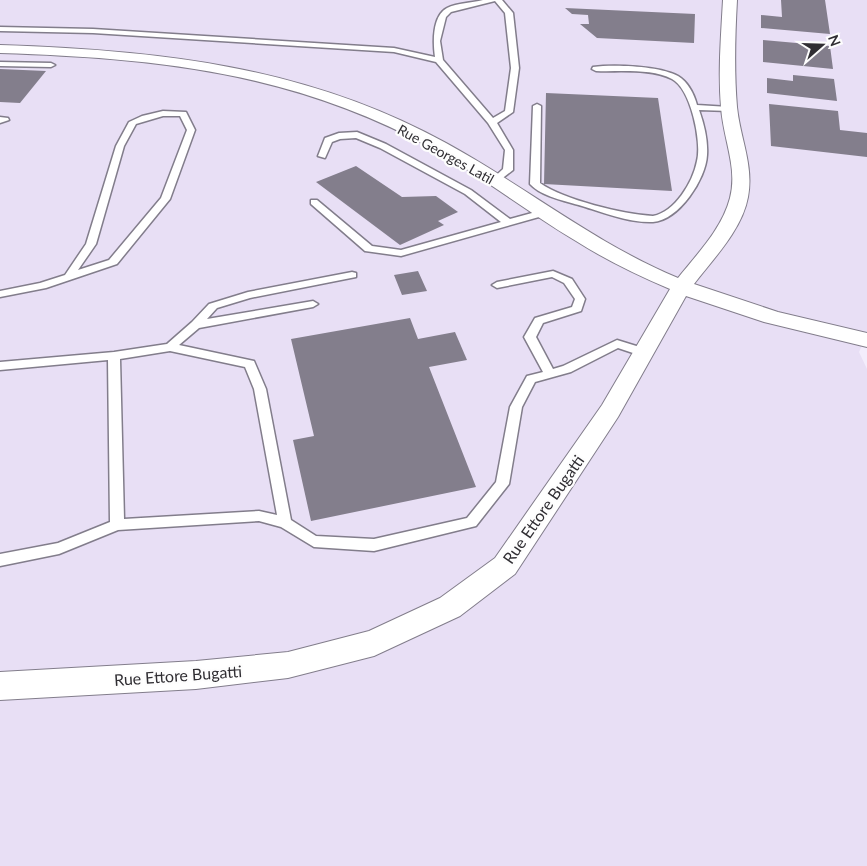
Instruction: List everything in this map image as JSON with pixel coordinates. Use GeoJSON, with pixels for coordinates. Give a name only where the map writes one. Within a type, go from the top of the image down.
{"type":"FeatureCollection","features":[{"type":"Feature","properties":{"kind":"street","name":"Rue Ettore Bugatti"},"geometry":{"type":"LineString","coordinates":[[0,686],[196,675],[288,666],[374,643],[450,607],[505,566],[610,411],[642,352],[681,287],[724,232],[739,199],[742,170],[729,109],[727,50],[730,0]]}},
{"type":"Feature","properties":{"kind":"street","name":"Rue Georges Latil"},"geometry":{"type":"LineString","coordinates":[[0,49],[114,54],[179,61],[222,68],[274,80],[340,100],[420,136],[619,259],[681,287],[743,310],[867,340]]}},
{"type":"Feature","properties":{"kind":"lane"},"geometry":{"type":"LineString","coordinates":[[443,0],[459,8]]}},
{"type":"Feature","properties":{"kind":"lane"},"geometry":{"type":"LineString","coordinates":[[492,0],[449,10],[443,16],[436,41],[439,60],[492,122],[509,150],[508,170],[495,181]]}},
{"type":"Feature","properties":{"kind":"lane"},"geometry":{"type":"LineString","coordinates":[[492,122],[509,112],[515,68],[508,13],[498,0]]}},
{"type":"Feature","properties":{"kind":"lane"},"geometry":{"type":"LineString","coordinates":[[0,29],[93,31],[394,50],[439,60]]}},
{"type":"Feature","properties":{"kind":"lane"},"geometry":{"type":"LineString","coordinates":[[0,64],[51,65]]}},
{"type":"Feature","properties":{"kind":"lane"},"geometry":{"type":"LineString","coordinates":[[537,106],[535,184],[545,191],[641,219],[663,217],[692,189],[703,156],[694,107],[686,86],[677,78],[662,73],[596,69]]}},
{"type":"Feature","properties":{"kind":"lane"},"geometry":{"type":"LineString","coordinates":[[694,107],[729,109]]}},
{"type":"Feature","properties":{"kind":"lane"},"geometry":{"type":"LineString","coordinates":[[0,294],[42,286],[113,262],[165,199],[191,130],[183,114],[167,112],[150,115],[133,122],[120,146],[92,244],[70,276]]}},
{"type":"Feature","properties":{"kind":"lane"},"geometry":{"type":"LineString","coordinates":[[322,156],[328,140],[339,136],[357,135],[384,146],[468,192],[507,222]]}},
{"type":"Feature","properties":{"kind":"lane"},"geometry":{"type":"LineString","coordinates":[[314,202],[369,249],[401,253],[543,213]]}},
{"type":"Feature","properties":{"kind":"lane"},"geometry":{"type":"LineString","coordinates":[[497,285],[553,274],[568,281],[580,299],[577,309],[539,321],[530,337],[550,374]]}},
{"type":"Feature","properties":{"kind":"lane"},"geometry":{"type":"LineString","coordinates":[[170,347],[196,325],[213,306],[248,295],[352,275]]}},
{"type":"Feature","properties":{"kind":"lane"},"geometry":{"type":"LineString","coordinates":[[196,325],[313,304]]}},
{"type":"Feature","properties":{"kind":"lane"},"geometry":{"type":"LineString","coordinates":[[0,560],[58,548],[118,525],[259,516],[285,523],[314,541],[374,545],[471,522],[502,484],[516,407],[532,379],[567,369],[617,344],[642,352]]}},
{"type":"Feature","properties":{"kind":"lane"},"geometry":{"type":"LineString","coordinates":[[0,366],[39,361],[114,356],[170,347],[250,364],[260,389],[285,523]]}},
{"type":"Feature","properties":{"kind":"lane"},"geometry":{"type":"LineString","coordinates":[[114,356],[118,525]]}},
{"type":"Feature","properties":{"kind":"shaded area"},"geometry":{"type":"Polygon","coordinates":[[[0,0],[867,0],[867,334],[859,352],[867,369],[867,866],[0,866],[0,0]]]}},
{"type":"Feature","properties":{"kind":"building"},"geometry":{"type":"Polygon","coordinates":[[[781,0],[825,0],[830,34],[761,28],[761,15],[782,17],[781,0]]]}},
{"type":"Feature","properties":{"kind":"building"},"geometry":{"type":"Polygon","coordinates":[[[565,8],[695,14],[694,43],[597,38],[580,24],[589,24],[588,15],[572,14],[565,8]]]}},
{"type":"Feature","properties":{"kind":"building"},"geometry":{"type":"Polygon","coordinates":[[[763,40],[830,46],[833,69],[763,62],[763,40]]]}},
{"type":"Feature","properties":{"kind":"building"},"geometry":{"type":"Polygon","coordinates":[[[0,69],[46,71],[20,103],[0,102],[0,69]]]}},
{"type":"Feature","properties":{"kind":"building"},"geometry":{"type":"Polygon","coordinates":[[[793,75],[834,79],[837,101],[767,93],[767,78],[793,81],[793,75]]]}},
{"type":"Feature","properties":{"kind":"building"},"geometry":{"type":"Polygon","coordinates":[[[546,93],[658,98],[672,191],[544,184],[546,93]]]}},
{"type":"Feature","properties":{"kind":"building"},"geometry":{"type":"Polygon","coordinates":[[[769,104],[838,111],[840,130],[867,133],[867,157],[771,146],[769,104]]]}},
{"type":"Feature","properties":{"kind":"building"},"geometry":{"type":"Polygon","coordinates":[[[356,166],[402,197],[436,196],[458,212],[438,221],[444,225],[400,245],[316,182],[356,166]]]}},
{"type":"Feature","properties":{"kind":"building"},"geometry":{"type":"Polygon","coordinates":[[[418,271],[427,291],[402,295],[394,275],[418,271]]]}},
{"type":"Feature","properties":{"kind":"building"},"geometry":{"type":"Polygon","coordinates":[[[410,318],[418,339],[455,332],[467,360],[429,367],[476,487],[311,521],[293,440],[314,436],[291,339],[410,318]]]}}]}
